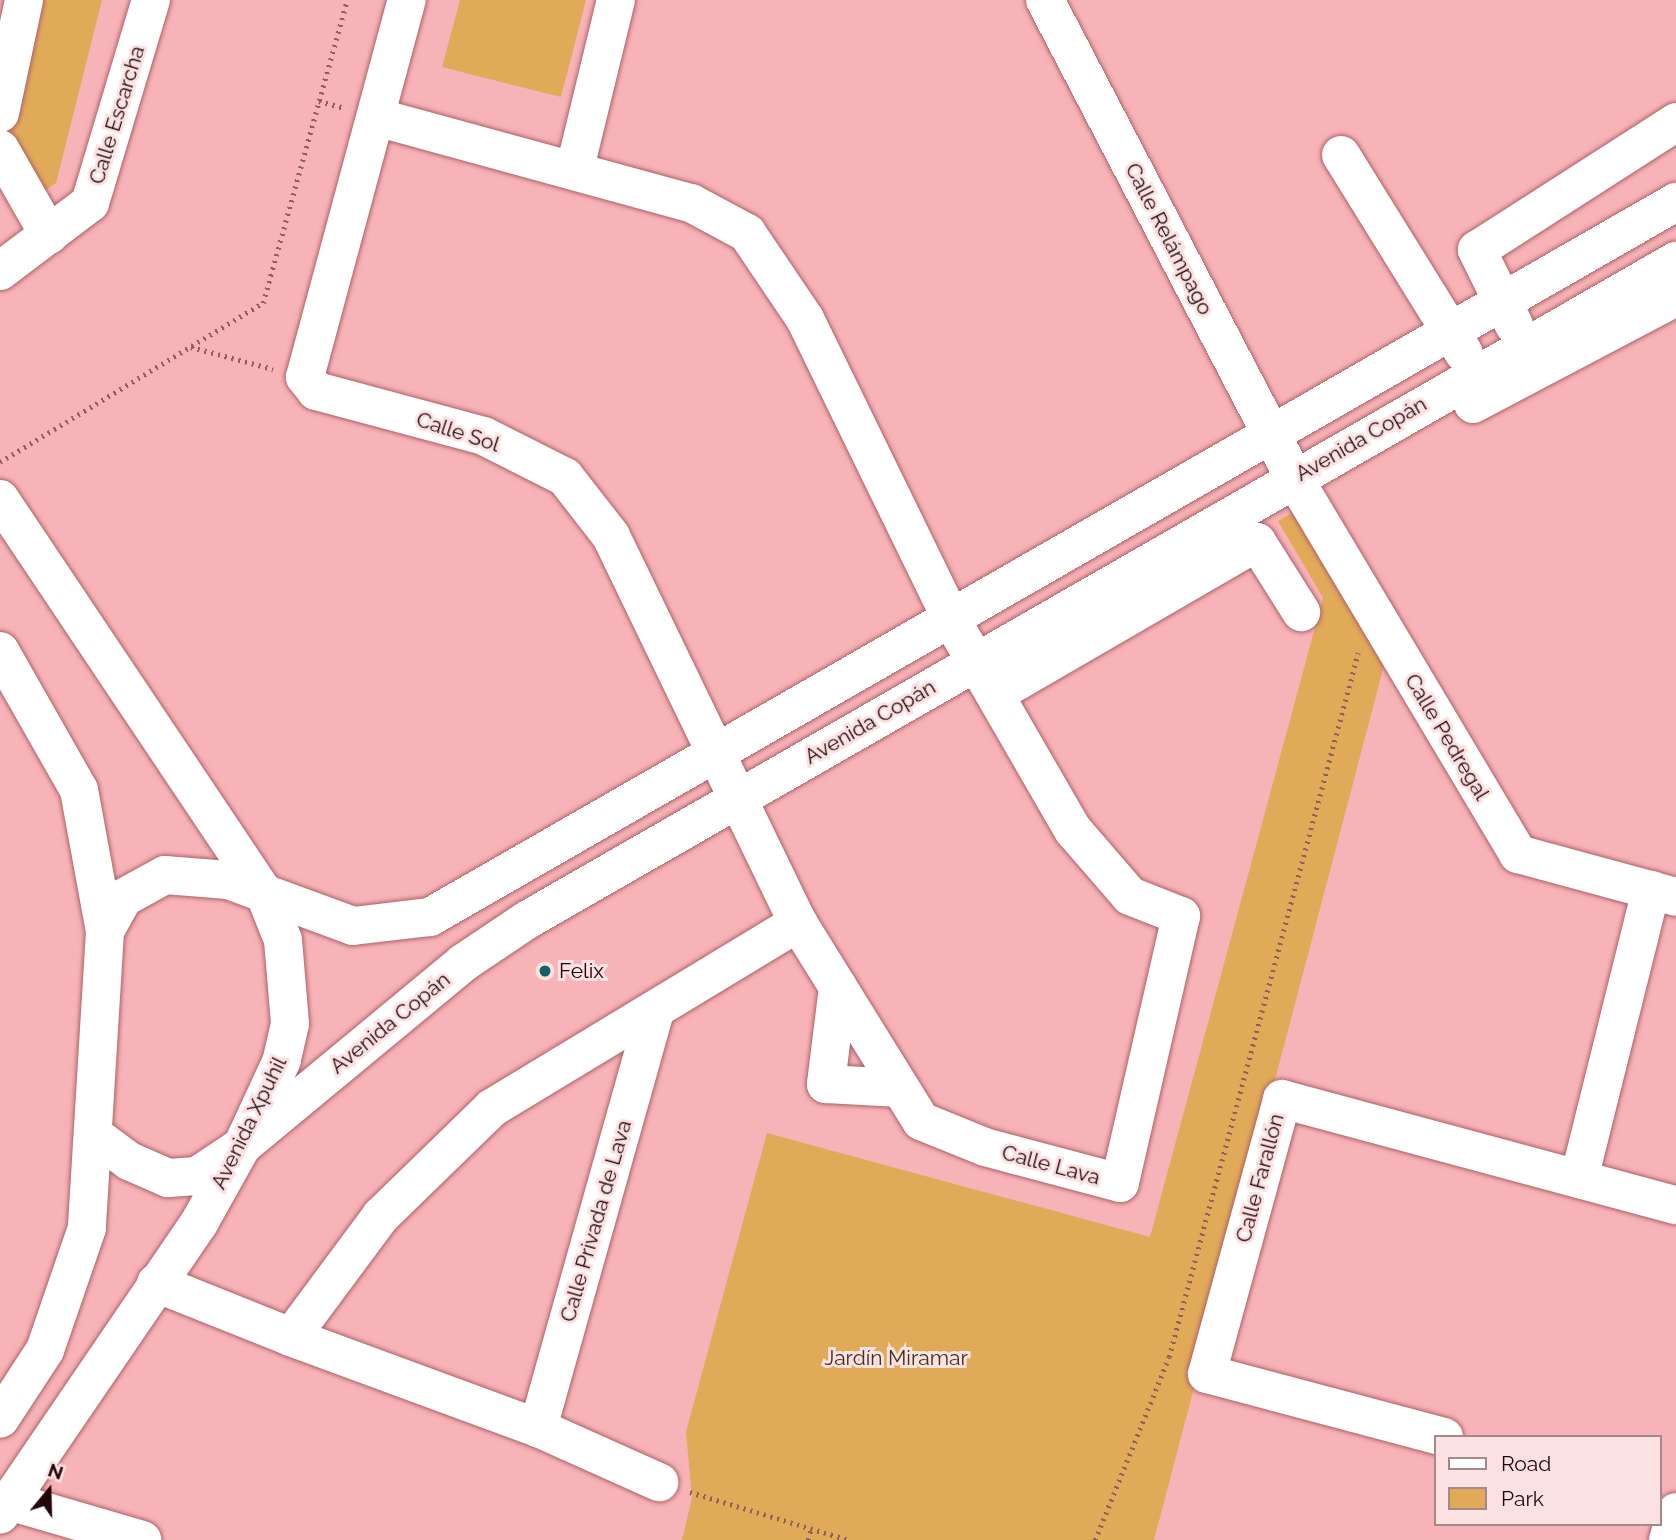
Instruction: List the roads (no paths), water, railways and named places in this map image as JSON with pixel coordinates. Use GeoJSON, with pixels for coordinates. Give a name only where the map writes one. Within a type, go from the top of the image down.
{"type":"FeatureCollection","features":[{"type":"Feature","properties":{"kind":"street"},"geometry":{"type":"LineString","coordinates":[[0,113],[24,0]]}},
{"type":"Feature","properties":{"kind":"street","name":"Calle Escarcha"},"geometry":{"type":"LineString","coordinates":[[0,271],[90,203],[151,0]]}},
{"type":"Feature","properties":{"kind":"street"},"geometry":{"type":"LineString","coordinates":[[407,0],[376,117],[575,169],[691,203],[747,233],[805,319],[951,619],[976,661]]}},
{"type":"Feature","properties":{"kind":"street"},"geometry":{"type":"LineString","coordinates":[[575,169],[616,0]]}},
{"type":"Feature","properties":{"kind":"street","name":"Calle Relámpago"},"geometry":{"type":"LineString","coordinates":[[1045,0],[1301,488]]}},
{"type":"Feature","properties":{"kind":"street","name":"Calle Sol"},"geometry":{"type":"LineString","coordinates":[[376,117],[305,377],[316,391],[484,436],[565,477],[611,536],[714,758]]}},
{"type":"Feature","properties":{"kind":"street"},"geometry":{"type":"LineString","coordinates":[[1525,345],[1477,250],[1676,122]]}},
{"type":"Feature","properties":{"kind":"street"},"geometry":{"type":"LineString","coordinates":[[0,149],[49,236]]}},
{"type":"Feature","properties":{"kind":"street"},"geometry":{"type":"LineString","coordinates":[[1341,155],[1476,373]]}},
{"type":"Feature","properties":{"kind":"street"},"geometry":{"type":"LineString","coordinates":[[105,931],[124,898],[164,875],[228,880],[353,926],[430,917],[714,758],[1676,202]]}},
{"type":"Feature","properties":{"kind":"street","name":"Avenida Copán"},"geometry":{"type":"LineString","coordinates":[[94,1135],[128,1161],[168,1178],[197,1176],[242,1146],[463,963],[976,661],[1301,488],[1476,373],[1676,261]]}},
{"type":"Feature","properties":{"kind":"street"},"geometry":{"type":"LineString","coordinates":[[1301,488],[1676,297]]}},
{"type":"Feature","properties":{"kind":"street","name":"Calle Pedregal"},"geometry":{"type":"LineString","coordinates":[[1301,488],[1370,609],[1518,854],[1663,893]]}},
{"type":"Feature","properties":{"kind":"street","name":"Avenida Xpuhil"},"geometry":{"type":"LineString","coordinates":[[0,499],[265,895],[283,940],[289,1024],[282,1060],[242,1146],[156,1283],[5,1508]]}},
{"type":"Feature","properties":{"kind":"street"},"geometry":{"type":"LineString","coordinates":[[995,694],[1257,542],[1301,612]]}},
{"type":"Feature","properties":{"kind":"street"},"geometry":{"type":"LineString","coordinates":[[0,650],[79,790],[105,931],[87,1228],[45,1350],[0,1419]]}},
{"type":"Feature","properties":{"kind":"street","name":"Calle Lava"},"geometry":{"type":"LineString","coordinates":[[714,758],[798,923],[921,1121],[985,1147],[1120,1183],[1181,916],[1130,896],[1073,830],[976,661]]}},
{"type":"Feature","properties":{"kind":"street"},"geometry":{"type":"LineString","coordinates":[[1579,1180],[1663,893]]}},
{"type":"Feature","properties":{"kind":"street"},"geometry":{"type":"LineString","coordinates":[[291,1337],[381,1216],[492,1108],[654,1015],[798,923]]}},
{"type":"Feature","properties":{"kind":"street"},"geometry":{"type":"LineString","coordinates":[[838,987],[826,1084],[900,1088]]}},
{"type":"Feature","properties":{"kind":"street","name":"Calle Privada de Lava"},"geometry":{"type":"LineString","coordinates":[[538,1428],[654,1015]]}},
{"type":"Feature","properties":{"kind":"street","name":"Calle Farallón"},"geometry":{"type":"LineString","coordinates":[[1436,1435],[1207,1374],[1282,1099],[1676,1205]]}},
{"type":"Feature","properties":{"kind":"street"},"geometry":{"type":"LineString","coordinates":[[156,1283],[291,1337],[538,1428],[659,1482]]}},
{"type":"Feature","properties":{"kind":"street"},"geometry":{"type":"LineString","coordinates":[[5,1508],[142,1540]]}},
{"type":"Feature","properties":{"kind":"street"},"geometry":{"type":"LineString","coordinates":[[1668,1540],[1676,1511]]}},
{"type":"Feature","properties":{"kind":"place","name":"Felix"},"geometry":{"type":"Point","coordinates":[545,971]}},
{"type":"Feature","properties":{"kind":"park label","name":"Jardín Miramar"},"geometry":{"type":"Point","coordinates":[896,1358]}}]}
